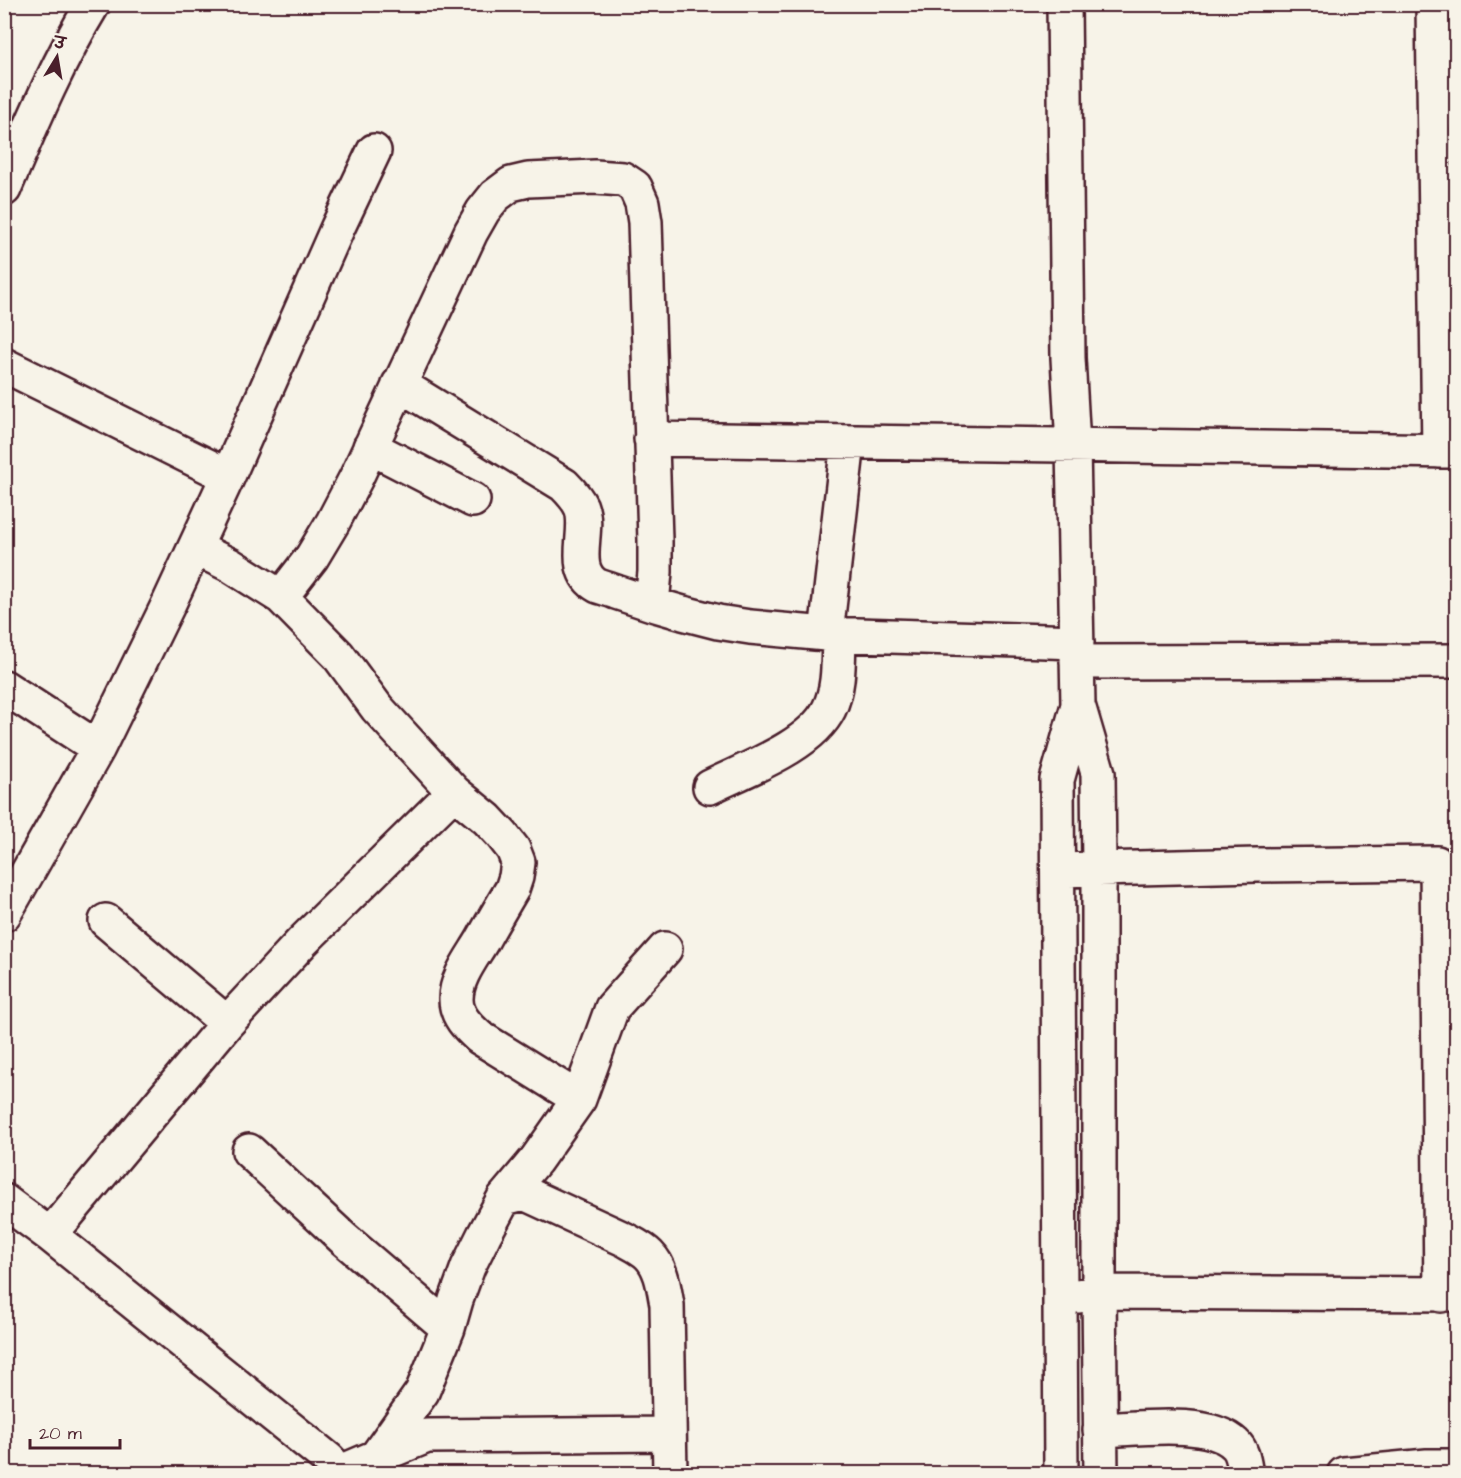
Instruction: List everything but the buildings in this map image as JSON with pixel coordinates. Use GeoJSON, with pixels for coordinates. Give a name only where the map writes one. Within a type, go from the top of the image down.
{"type":"FeatureCollection","features":[{"type":"Feature","properties":{"kind":"street"},"geometry":{"type":"LineString","coordinates":[[4,189],[56,71],[93,4]]}},
{"type":"Feature","properties":{"kind":"street"},"geometry":{"type":"LineString","coordinates":[[1064,4],[1068,358],[1073,446],[1078,705],[1098,773],[1101,1473]]}},
{"type":"Feature","properties":{"kind":"street"},"geometry":{"type":"LineString","coordinates":[[651,439],[1448,451],[1445,56],[1433,4]]}},
{"type":"Feature","properties":{"kind":"street"},"geometry":{"type":"LineString","coordinates":[[7,903],[98,748],[195,548],[333,237],[374,151]]}},
{"type":"Feature","properties":{"kind":"street"},"geometry":{"type":"LineString","coordinates":[[281,597],[312,557],[333,522],[483,211],[495,196],[511,184],[528,180],[595,177],[623,179],[635,187],[642,203],[645,222],[655,540],[652,604]]}},
{"type":"Feature","properties":{"kind":"street"},"geometry":{"type":"LineString","coordinates":[[4,365],[228,476]]}},
{"type":"Feature","properties":{"kind":"street"},"geometry":{"type":"LineString","coordinates":[[399,384],[564,484],[582,508],[583,564],[588,576],[597,585],[683,613],[750,627],[1077,652],[1456,661]]}},
{"type":"Feature","properties":{"kind":"street"},"geometry":{"type":"LineString","coordinates":[[710,787],[804,739],[829,709],[835,691],[833,635],[848,442]]}},
{"type":"Feature","properties":{"kind":"street"},"geometry":{"type":"LineString","coordinates":[[370,447],[473,500]]}},
{"type":"Feature","properties":{"kind":"street"},"geometry":{"type":"LineString","coordinates":[[195,548],[230,565],[281,597],[338,655],[377,708],[454,792],[487,819],[513,849],[518,862],[516,877],[512,889],[458,986],[456,1000],[459,1016],[479,1037],[579,1099]]}},
{"type":"Feature","properties":{"kind":"street"},"geometry":{"type":"LineString","coordinates":[[4,687],[98,748]]}},
{"type":"Feature","properties":{"kind":"street"},"geometry":{"type":"LineString","coordinates":[[1061,1473],[1058,780],[1078,705]]}},
{"type":"Feature","properties":{"kind":"street"},"geometry":{"type":"LineString","coordinates":[[50,1235],[227,1023],[309,935],[454,792]]}},
{"type":"Feature","properties":{"kind":"street"},"geometry":{"type":"LineString","coordinates":[[1058,870],[1447,863],[1449,1295],[1099,1292],[1060,1299]]}},
{"type":"Feature","properties":{"kind":"street"},"geometry":{"type":"LineString","coordinates":[[106,921],[227,1023]]}},
{"type":"Feature","properties":{"kind":"street"},"geometry":{"type":"LineString","coordinates":[[376,1457],[422,1392],[448,1328],[468,1267],[504,1198],[536,1160],[579,1099],[612,1008],[664,949]]}},
{"type":"Feature","properties":{"kind":"street"},"geometry":{"type":"LineString","coordinates":[[249,1151],[344,1239],[448,1328]]}},
{"type":"Feature","properties":{"kind":"street"},"geometry":{"type":"LineString","coordinates":[[504,1198],[524,1193],[624,1239],[650,1256],[664,1284],[667,1305],[670,1473]]}},
{"type":"Feature","properties":{"kind":"street"},"geometry":{"type":"LineString","coordinates":[[4,1201],[50,1235],[328,1459],[341,1473],[427,1436],[669,1434]]}},
{"type":"Feature","properties":{"kind":"street"},"geometry":{"type":"LineString","coordinates":[[1100,1430],[1177,1427],[1203,1429],[1222,1435],[1237,1445],[1244,1459],[1246,1473]]}},
{"type":"Feature","properties":{"kind":"street"},"geometry":{"type":"LineString","coordinates":[[1344,1473],[1456,1466]]}}]}
